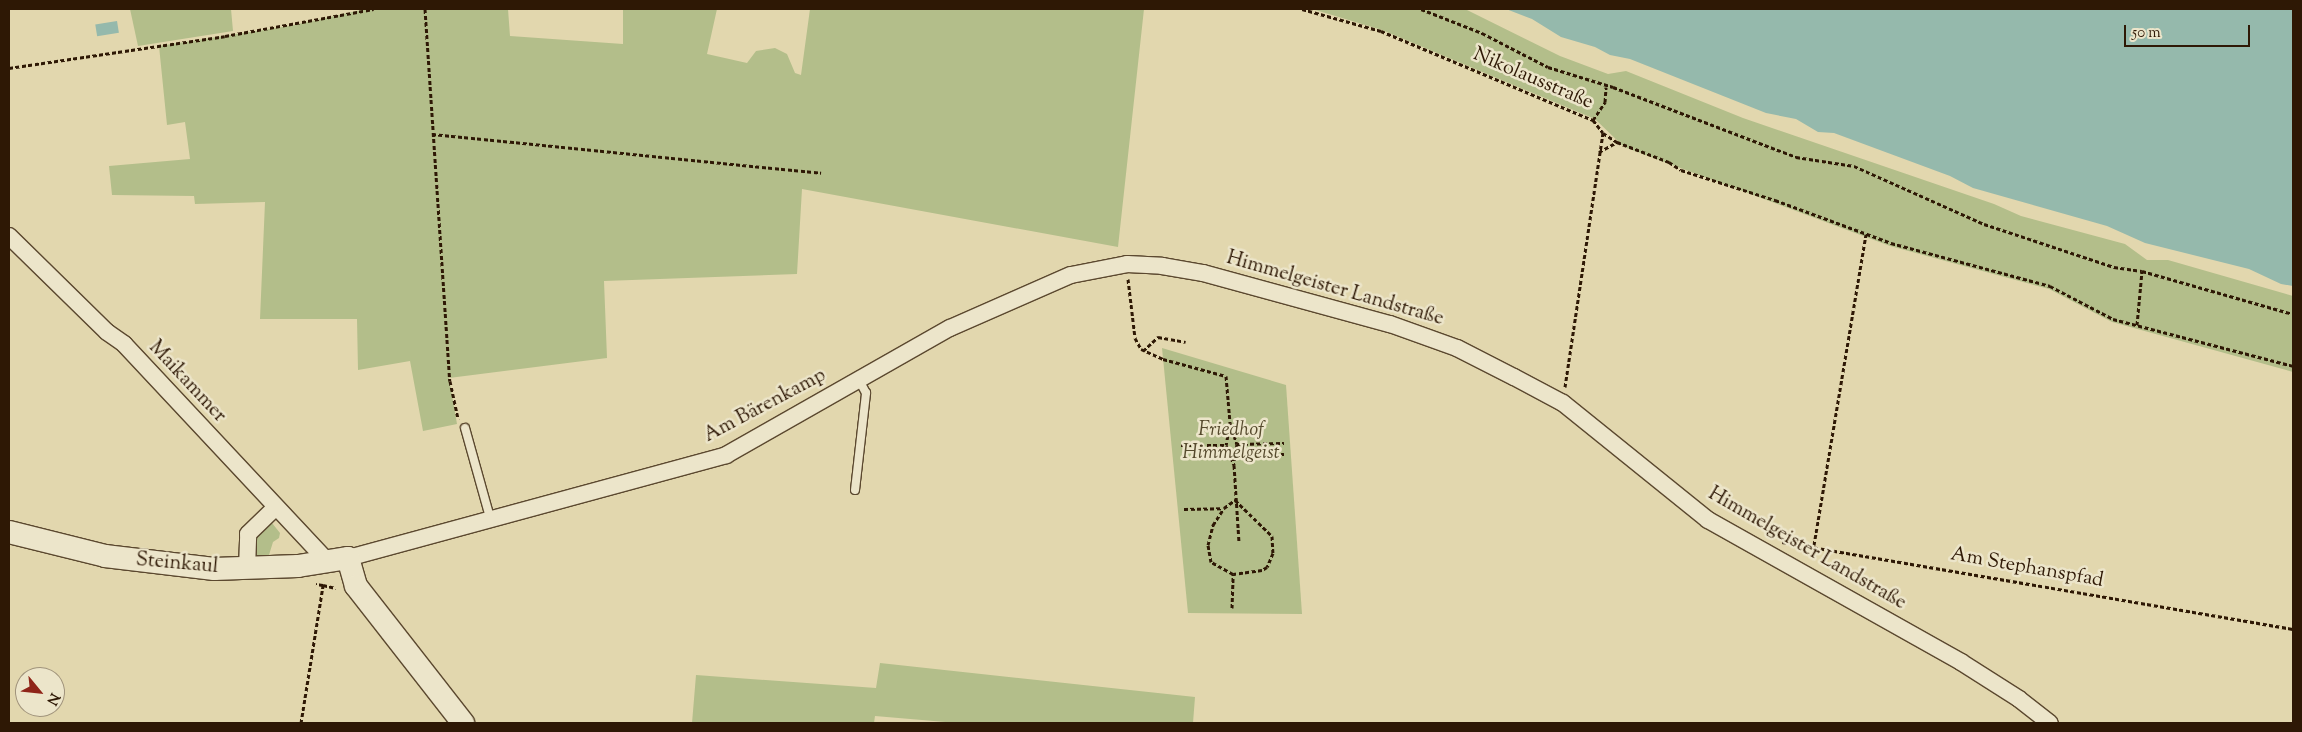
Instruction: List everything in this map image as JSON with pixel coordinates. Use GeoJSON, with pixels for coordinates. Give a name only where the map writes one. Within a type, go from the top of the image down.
{"type":"FeatureCollection","features":[{"type":"Feature","properties":{"kind":"street","name":"Maikammer"},"geometry":{"type":"LineString","coordinates":[[9,236],[106,332],[124,344],[275,508],[338,560]]}},
{"type":"Feature","properties":{"kind":"street","name":"Himmelgeister Landstraße"},"geometry":{"type":"LineString","coordinates":[[1127,264],[1204,273],[1390,324],[1457,348],[1563,404],[1708,520],[1961,662],[2019,698],[2050,723]]}},
{"type":"Feature","properties":{"kind":"street","name":"Am Bärenkamp"},"geometry":{"type":"LineString","coordinates":[[338,560],[491,521],[726,455],[950,328],[1072,275],[1127,264]]}},
{"type":"Feature","properties":{"kind":"street"},"geometry":{"type":"LineString","coordinates":[[247,569],[248,534],[275,508]]}},
{"type":"Feature","properties":{"kind":"street","name":"Steinkaul"},"geometry":{"type":"LineString","coordinates":[[9,532],[105,556],[205,568],[247,569],[338,560]]}},
{"type":"Feature","properties":{"kind":"street"},"geometry":{"type":"LineString","coordinates":[[338,560],[356,586],[464,723]]}},
{"type":"Feature","properties":{"kind":"lane"},"geometry":{"type":"LineString","coordinates":[[855,490],[866,393],[859,380]]}},
{"type":"Feature","properties":{"kind":"lane"},"geometry":{"type":"LineString","coordinates":[[465,428],[491,521]]}},
{"type":"Feature","properties":{"kind":"path"},"geometry":{"type":"LineString","coordinates":[[9,68],[225,36],[374,9]]}},
{"type":"Feature","properties":{"kind":"path"},"geometry":{"type":"LineString","coordinates":[[425,9],[450,380],[458,420],[465,428]]}},
{"type":"Feature","properties":{"kind":"path","name":"Nikolausstraße"},"geometry":{"type":"LineString","coordinates":[[1302,9],[1381,31],[1593,120],[1604,133],[1598,153],[1563,404]]}},
{"type":"Feature","properties":{"kind":"path"},"geometry":{"type":"LineString","coordinates":[[1421,9],[1482,33],[1548,67],[1796,157],[1854,166],[1984,224],[2114,268],[2142,271],[2293,314]]}},
{"type":"Feature","properties":{"kind":"path"},"geometry":{"type":"LineString","coordinates":[[1593,120],[1605,102],[1606,87]]}},
{"type":"Feature","properties":{"kind":"path"},"geometry":{"type":"LineString","coordinates":[[1604,133],[1617,142],[1668,162],[1681,170],[1866,234],[1949,260],[2050,286],[2102,316],[2293,366]]}},
{"type":"Feature","properties":{"kind":"path"},"geometry":{"type":"LineString","coordinates":[[432,134],[821,173]]}},
{"type":"Feature","properties":{"kind":"path"},"geometry":{"type":"LineString","coordinates":[[1598,153],[1617,142]]}},
{"type":"Feature","properties":{"kind":"path"},"geometry":{"type":"LineString","coordinates":[[1814,545],[1866,234]]}},
{"type":"Feature","properties":{"kind":"path"},"geometry":{"type":"LineString","coordinates":[[1127,264],[1135,338],[1143,351],[1226,376],[1230,423],[1237,444],[1234,465],[1239,542]]}},
{"type":"Feature","properties":{"kind":"path"},"geometry":{"type":"LineString","coordinates":[[2137,325],[2142,271]]}},
{"type":"Feature","properties":{"kind":"path"},"geometry":{"type":"LineString","coordinates":[[1143,351],[1158,337],[1186,342]]}},
{"type":"Feature","properties":{"kind":"path"},"geometry":{"type":"LineString","coordinates":[[1230,423],[1226,445],[1234,465]]}},
{"type":"Feature","properties":{"kind":"path"},"geometry":{"type":"LineString","coordinates":[[1237,444],[1284,443]]}},
{"type":"Feature","properties":{"kind":"path"},"geometry":{"type":"LineString","coordinates":[[1181,445],[1226,445]]}},
{"type":"Feature","properties":{"kind":"path"},"geometry":{"type":"LineString","coordinates":[[1236,455],[1284,454]]}},
{"type":"Feature","properties":{"kind":"path"},"geometry":{"type":"LineString","coordinates":[[1235,500],[1270,532],[1273,553],[1267,567],[1233,574],[1211,562],[1208,545],[1213,525],[1224,508],[1235,500]]}},
{"type":"Feature","properties":{"kind":"path"},"geometry":{"type":"LineString","coordinates":[[1184,509],[1224,508]]}},
{"type":"Feature","properties":{"kind":"path","name":"Am Stephanspfad"},"geometry":{"type":"LineString","coordinates":[[1756,548],[1772,542],[1792,541],[2293,629]]}},
{"type":"Feature","properties":{"kind":"path"},"geometry":{"type":"LineString","coordinates":[[1232,608],[1233,574]]}},
{"type":"Feature","properties":{"kind":"path"},"geometry":{"type":"LineString","coordinates":[[302,723],[323,585],[313,584]]}},
{"type":"Feature","properties":{"kind":"green space"},"geometry":{"type":"Polygon","coordinates":[[[130,9],[231,9],[233,31],[138,46],[130,9]]]}},
{"type":"Feature","properties":{"kind":"green space"},"geometry":{"type":"Polygon","coordinates":[[[366,9],[508,9],[510,36],[623,44],[623,9],[717,9],[707,54],[747,63],[756,51],[775,48],[787,54],[795,73],[801,75],[810,9],[1144,9],[1118,247],[802,189],[797,274],[604,281],[607,358],[449,378],[457,424],[423,431],[410,361],[358,370],[357,319],[260,319],[265,202],[195,204],[194,196],[112,195],[109,166],[190,159],[185,122],[167,125],[159,46],[289,26],[366,9]]]}},
{"type":"Feature","properties":{"kind":"green space"},"geometry":{"type":"Polygon","coordinates":[[[1312,9],[1465,9],[1560,56],[1608,74],[1626,71],[1743,118],[1994,204],[2021,216],[2125,244],[2147,260],[2168,260],[2293,296],[2293,372],[2112,322],[2049,289],[1890,246],[1624,147],[1595,119],[1382,30],[1312,9]]]}},
{"type":"Feature","properties":{"kind":"green space","name":"Friedhof Himmelgeist"},"geometry":{"type":"Polygon","coordinates":[[[1162,348],[1286,385],[1302,614],[1188,613],[1162,348]]]}},
{"type":"Feature","properties":{"kind":"green space"},"geometry":{"type":"Polygon","coordinates":[[[272,523],[280,533],[279,538],[273,542],[269,555],[257,557],[255,535],[259,528],[272,523]]]}},
{"type":"Feature","properties":{"kind":"green space"},"geometry":{"type":"Polygon","coordinates":[[[880,663],[1195,697],[1193,723],[957,723],[875,716],[874,723],[692,723],[696,675],[876,688],[880,663]]]}},
{"type":"Feature","properties":{"kind":"water"},"geometry":{"type":"Polygon","coordinates":[[[1506,9],[2293,9],[2293,286],[2281,284],[2249,269],[2145,243],[2107,226],[1973,188],[1950,176],[1834,133],[1818,132],[1796,119],[1766,113],[1630,59],[1610,55],[1595,47],[1561,37],[1532,19],[1506,9]]]}},
{"type":"Feature","properties":{"kind":"water"},"geometry":{"type":"Polygon","coordinates":[[[117,21],[119,33],[97,36],[95,24],[117,21]]]}}]}
